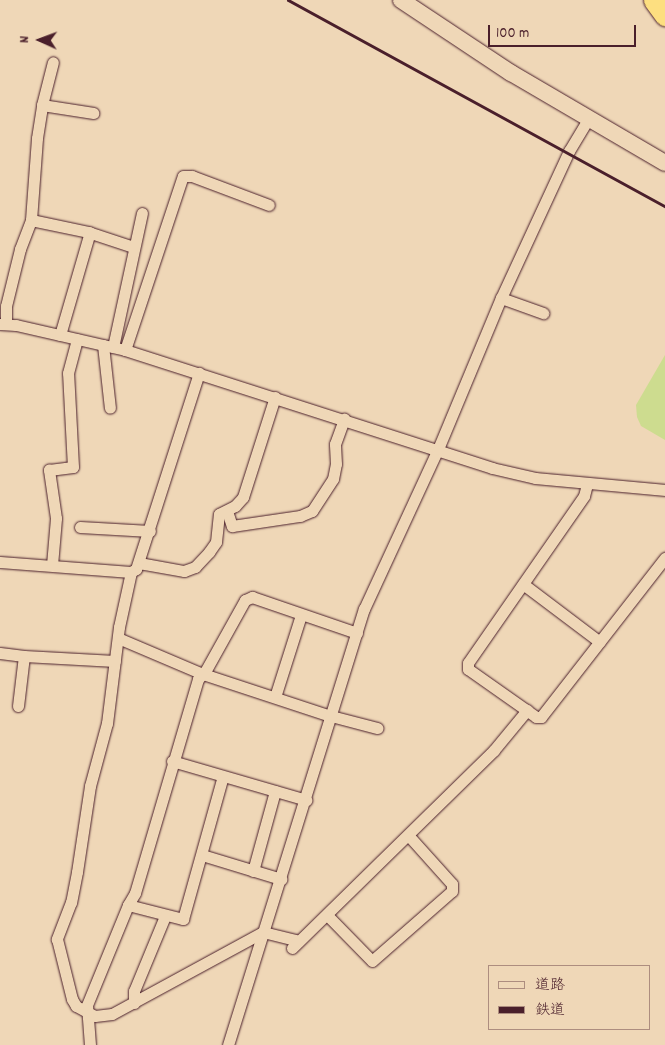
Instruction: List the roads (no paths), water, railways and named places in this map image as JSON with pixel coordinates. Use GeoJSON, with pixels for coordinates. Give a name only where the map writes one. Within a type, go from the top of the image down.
{"type":"FeatureCollection","features":[{"type":"Feature","properties":{"kind":"highway"},"geometry":{"type":"LineString","coordinates":[[654,0],[665,15]]}},
{"type":"Feature","properties":{"kind":"street"},"geometry":{"type":"LineString","coordinates":[[401,0],[511,72],[665,163]]}},
{"type":"Feature","properties":{"kind":"street"},"geometry":{"type":"LineString","coordinates":[[53,62],[42,105],[31,220],[20,249],[3,323],[114,347],[344,419],[492,468],[535,478],[665,490]]}},
{"type":"Feature","properties":{"kind":"street"},"geometry":{"type":"LineString","coordinates":[[42,105],[94,113]]}},
{"type":"Feature","properties":{"kind":"street"},"geometry":{"type":"LineString","coordinates":[[228,1045],[306,800],[364,609],[438,450],[501,298],[569,152],[588,119]]}},
{"type":"Feature","properties":{"kind":"street"},"geometry":{"type":"LineString","coordinates":[[114,347],[183,176],[192,176],[270,205]]}},
{"type":"Feature","properties":{"kind":"street"},"geometry":{"type":"LineString","coordinates":[[110,408],[114,347],[142,213]]}},
{"type":"Feature","properties":{"kind":"street"},"geometry":{"type":"LineString","coordinates":[[31,220],[90,232],[134,247]]}},
{"type":"Feature","properties":{"kind":"street"},"geometry":{"type":"LineString","coordinates":[[60,335],[90,232]]}},
{"type":"Feature","properties":{"kind":"street"},"geometry":{"type":"LineString","coordinates":[[501,298],[543,312]]}},
{"type":"Feature","properties":{"kind":"street"},"geometry":{"type":"LineString","coordinates":[[52,566],[56,518],[48,470],[73,468],[68,373],[77,339]]}},
{"type":"Feature","properties":{"kind":"street"},"geometry":{"type":"LineString","coordinates":[[0,562],[131,572],[136,569],[150,531],[199,373]]}},
{"type":"Feature","properties":{"kind":"street"},"geometry":{"type":"LineString","coordinates":[[139,564],[184,571],[195,567],[216,542],[219,514],[227,511],[243,497],[275,397]]}},
{"type":"Feature","properties":{"kind":"street"},"geometry":{"type":"LineString","coordinates":[[227,511],[232,526],[300,516],[312,511],[333,479],[336,464],[334,444],[344,419]]}},
{"type":"Feature","properties":{"kind":"street"},"geometry":{"type":"LineString","coordinates":[[587,484],[584,496],[467,667],[536,717],[544,714],[665,558]]}},
{"type":"Feature","properties":{"kind":"street"},"geometry":{"type":"LineString","coordinates":[[80,527],[150,531]]}},
{"type":"Feature","properties":{"kind":"street"},"geometry":{"type":"LineString","coordinates":[[131,572],[118,638],[108,716],[90,786],[73,895],[57,939],[72,1000],[76,1006],[95,1016],[112,1014],[263,932],[296,944],[409,836],[494,750],[527,710]]}},
{"type":"Feature","properties":{"kind":"street"},"geometry":{"type":"LineString","coordinates":[[522,584],[600,642]]}},
{"type":"Feature","properties":{"kind":"street"},"geometry":{"type":"LineString","coordinates":[[90,1045],[87,1005],[128,905],[135,893],[172,760],[198,679],[203,674],[248,598],[356,633]]}},
{"type":"Feature","properties":{"kind":"street"},"geometry":{"type":"LineString","coordinates":[[275,697],[301,615]]}},
{"type":"Feature","properties":{"kind":"street"},"geometry":{"type":"LineString","coordinates":[[118,638],[203,674],[331,716],[377,728]]}},
{"type":"Feature","properties":{"kind":"street"},"geometry":{"type":"LineString","coordinates":[[0,653],[115,661]]}},
{"type":"Feature","properties":{"kind":"street"},"geometry":{"type":"LineString","coordinates":[[18,706],[24,656]]}},
{"type":"Feature","properties":{"kind":"street"},"geometry":{"type":"LineString","coordinates":[[172,760],[306,800]]}},
{"type":"Feature","properties":{"kind":"street"},"geometry":{"type":"LineString","coordinates":[[128,905],[165,916],[183,919],[223,776]]}},
{"type":"Feature","properties":{"kind":"street"},"geometry":{"type":"LineString","coordinates":[[253,871],[276,791]]}},
{"type":"Feature","properties":{"kind":"street"},"geometry":{"type":"LineString","coordinates":[[327,915],[372,961],[452,891],[452,884],[409,836]]}},
{"type":"Feature","properties":{"kind":"street"},"geometry":{"type":"LineString","coordinates":[[202,855],[281,879]]}},
{"type":"Feature","properties":{"kind":"street"},"geometry":{"type":"LineString","coordinates":[[134,1003],[134,991],[165,916]]}},
{"type":"Feature","properties":{"kind":"railway"},"geometry":{"type":"LineString","coordinates":[[288,0],[665,206]]}}]}
